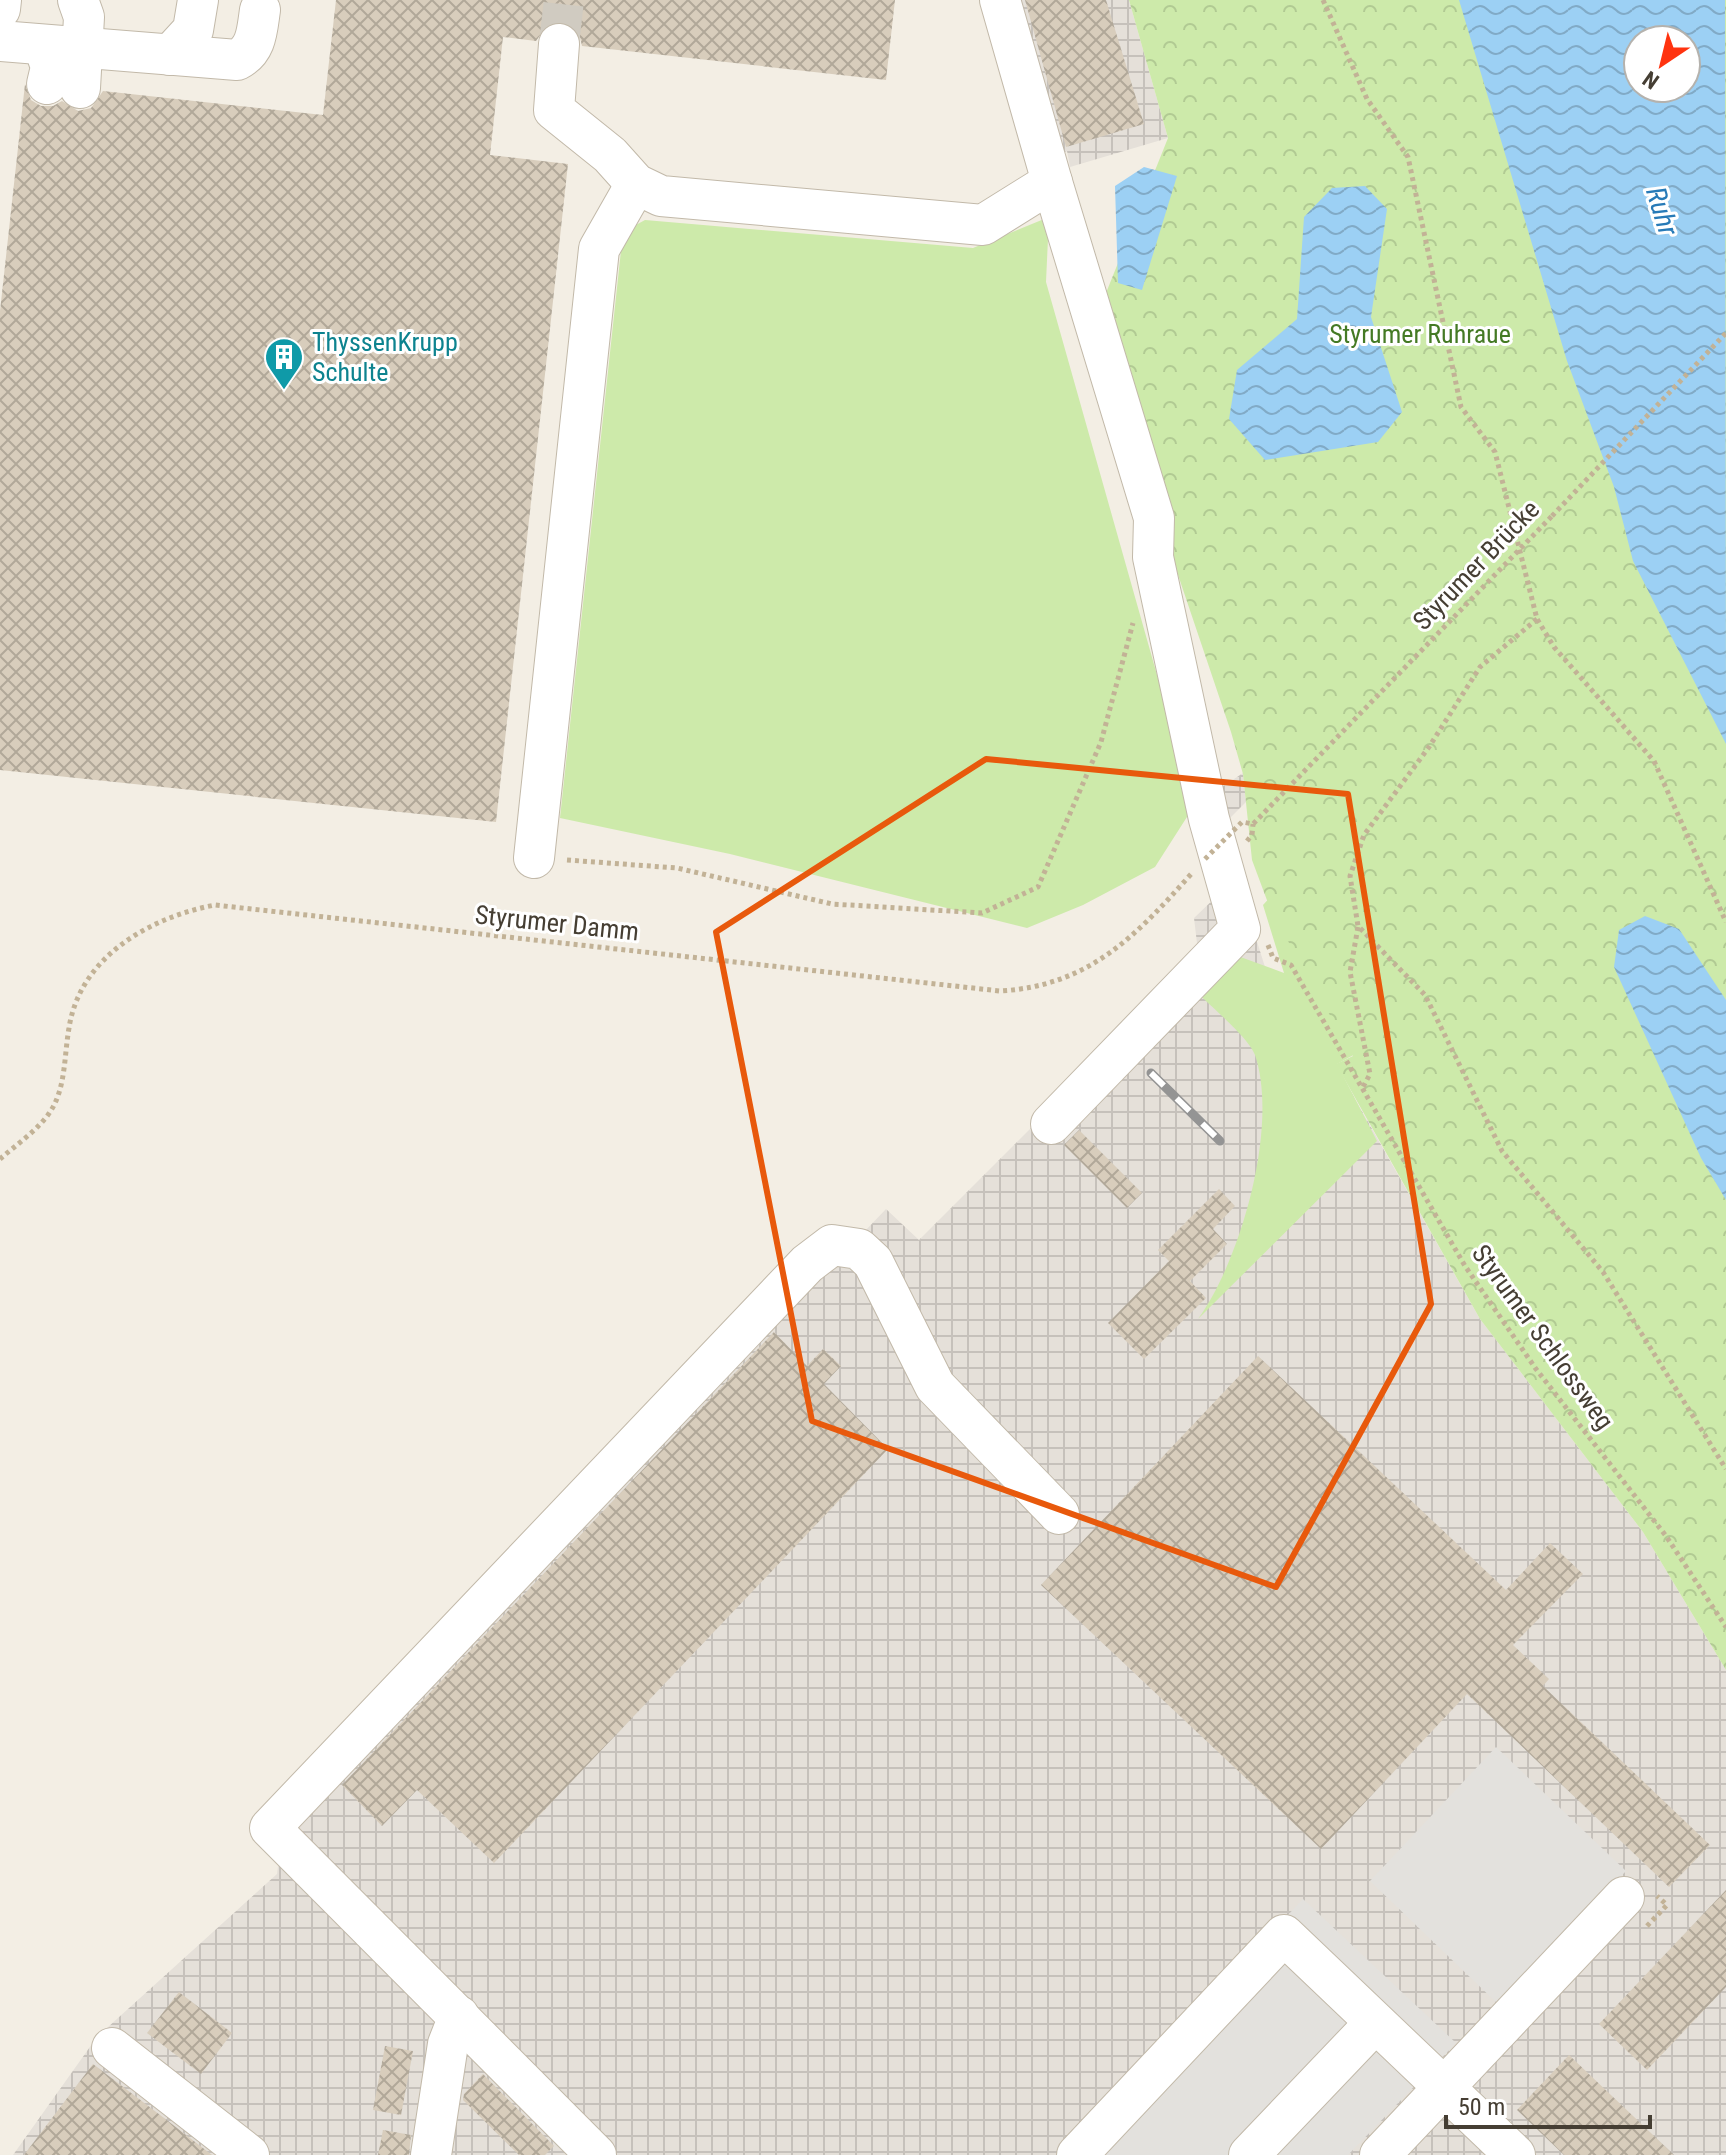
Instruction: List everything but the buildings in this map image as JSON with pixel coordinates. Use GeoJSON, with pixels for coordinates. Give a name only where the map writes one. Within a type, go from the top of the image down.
{"type":"FeatureCollection","features":[{"type":"Feature","properties":{"kind":"lane"},"geometry":{"type":"LineString","coordinates":[[0,9],[1,0]]}},
{"type":"Feature","properties":{"kind":"lane"},"geometry":{"type":"LineString","coordinates":[[78,0],[84,17],[84,49]]}},
{"type":"Feature","properties":{"kind":"lane"},"geometry":{"type":"LineString","coordinates":[[170,55],[193,30],[198,0]]}},
{"type":"Feature","properties":{"kind":"lane"},"geometry":{"type":"LineString","coordinates":[[1000,0],[1154,518],[1153,557],[1209,819],[1240,929],[1051,1124]]}},
{"type":"Feature","properties":{"kind":"lane"},"geometry":{"type":"LineString","coordinates":[[0,41],[57,73],[84,49],[237,60],[246,56],[255,41],[260,10]]}},
{"type":"Feature","properties":{"kind":"lane"},"geometry":{"type":"LineString","coordinates":[[559,44],[554,110],[610,155],[636,184],[661,196],[983,225],[1052,182]]}},
{"type":"Feature","properties":{"kind":"lane"},"geometry":{"type":"LineString","coordinates":[[534,858],[599,249],[636,184]]}},
{"type":"Feature","properties":{"kind":"lane"},"geometry":{"type":"LineString","coordinates":[[596,2155],[270,1828],[822,1251],[832,1245],[850,1246],[873,1262],[935,1386],[1059,1514]]}},
{"type":"Feature","properties":{"kind":"lane"},"geometry":{"type":"LineString","coordinates":[[1380,2155],[1624,1897]]}},
{"type":"Feature","properties":{"kind":"lane"},"geometry":{"type":"LineString","coordinates":[[1077,2155],[1284,1935],[1515,2155]]}},
{"type":"Feature","properties":{"kind":"lane"},"geometry":{"type":"LineString","coordinates":[[431,2155],[448,2044],[459,2016]]}},
{"type":"Feature","properties":{"kind":"lane"},"geometry":{"type":"LineString","coordinates":[[1249,2155],[1374,2024]]}},
{"type":"Feature","properties":{"kind":"lane"},"geometry":{"type":"LineString","coordinates":[[112,2048],[249,2155]]}},
{"type":"Feature","properties":{"kind":"path"},"geometry":{"type":"LineString","coordinates":[[1323,0],[1367,99],[1408,157],[1461,407],[1495,452],[1537,619],[1554,647],[1654,761],[1726,922]]}},
{"type":"Feature","properties":{"kind":"path","name":"Styrumer Brücke"},"geometry":{"type":"LineString","coordinates":[[1253,824],[1726,333]]}},
{"type":"Feature","properties":{"kind":"path"},"geometry":{"type":"LineString","coordinates":[[534,858],[677,868],[832,904],[982,913],[1038,887],[1101,742],[1135,613]]}},
{"type":"Feature","properties":{"kind":"path"},"geometry":{"type":"LineString","coordinates":[[1363,1087],[1370,1074],[1350,972],[1358,926],[1350,876],[1364,835],[1429,747],[1480,667],[1537,619]]}},
{"type":"Feature","properties":{"kind":"path","name":"Styrumer Damm"},"geometry":{"type":"LineString","coordinates":[[0,1159],[50,1112],[62,1081],[69,1024],[82,991],[103,962],[123,941],[150,924],[183,911],[215,905],[1000,991],[1032,989],[1058,982],[1104,958],[1168,899],[1242,822],[1253,824]]}},
{"type":"Feature","properties":{"kind":"path"},"geometry":{"type":"LineString","coordinates":[[1244,844],[1252,835],[1253,824]]}},
{"type":"Feature","properties":{"kind":"path"},"geometry":{"type":"LineString","coordinates":[[1358,926],[1425,995],[1502,1151],[1603,1272],[1726,1469]]}},
{"type":"Feature","properties":{"kind":"path","name":"Styrumer Schlossweg"},"geometry":{"type":"LineString","coordinates":[[1267,943],[1273,958],[1291,965],[1465,1266],[1536,1369],[1666,1536],[1726,1627]]}},
{"type":"Feature","properties":{"kind":"highlighted area"},"geometry":{"type":"Polygon","coordinates":[[[986,759],[1348,794],[1431,1304],[1276,1587],[812,1421],[716,932],[986,759]]]}},
{"type":"Feature","properties":{"kind":"shaded area"},"geometry":{"type":"Polygon","coordinates":[[[1011,0],[1129,0],[1168,138],[1070,167],[1067,151],[1056,155],[1011,0]]]}},
{"type":"Feature","properties":{"kind":"shaded area"},"geometry":{"type":"Polygon","coordinates":[[[1243,773],[1246,802],[1221,827],[1265,967],[1284,974],[1480,1319],[1643,1532],[1726,1670],[1726,2155],[13,2155],[97,2037],[277,1874],[281,1842],[886,1209],[919,1240],[1199,960],[1194,918],[1219,894],[1194,806],[1243,773]]]}},
{"type":"Feature","properties":{"kind":"shaded area"},"geometry":{"type":"Polygon","coordinates":[[[1496,1747],[1626,1871],[1499,2005],[1370,1881],[1496,1747]]]}},
{"type":"Feature","properties":{"kind":"shaded area"},"geometry":{"type":"Polygon","coordinates":[[[1303,1899],[1456,2043],[1348,2155],[1064,2155],[1303,1899]]]}},
{"type":"Feature","properties":{"kind":"green space","name":"Styrumer Ruhraue"},"geometry":{"type":"Polygon","coordinates":[[[1129,0],[1726,0],[1726,1670],[1643,1532],[1480,1319],[1336,1064],[1353,1056],[1271,911],[1252,860],[1243,774],[1114,385],[1104,298],[1168,138],[1129,0]]]}},
{"type":"Feature","properties":{"kind":"green space"},"geometry":{"type":"Polygon","coordinates":[[[1049,217],[1046,282],[1194,806],[1155,867],[1083,905],[1027,928],[730,854],[560,818],[623,232],[645,220],[973,248],[1049,217]]]}},
{"type":"Feature","properties":{"kind":"green space"},"geometry":{"type":"Polygon","coordinates":[[[1304,861],[1421,1018],[1337,1064],[1377,1141],[1198,1319],[1214,1294],[1241,1228],[1252,1192],[1262,1118],[1261,1084],[1255,1055],[1238,1032],[1197,992],[1235,955],[1284,973],[1263,905],[1304,861]]]}},
{"type":"Feature","properties":{"kind":"water","name":"Ruhr"},"geometry":{"type":"Polygon","coordinates":[[[1459,0],[1725,0],[1726,744],[1633,561],[1614,487],[1567,361],[1459,0]]]}},
{"type":"Feature","properties":{"kind":"water"},"geometry":{"type":"Polygon","coordinates":[[[1144,167],[1177,176],[1142,290],[1118,283],[1115,186],[1144,167]]]}},
{"type":"Feature","properties":{"kind":"water"},"geometry":{"type":"Polygon","coordinates":[[[1365,186],[1387,209],[1371,317],[1402,412],[1378,442],[1265,460],[1229,419],[1237,370],[1297,319],[1304,217],[1332,188],[1365,186]]]}},
{"type":"Feature","properties":{"kind":"water"},"geometry":{"type":"Polygon","coordinates":[[[1645,916],[1679,929],[1726,1000],[1726,1200],[1701,1158],[1614,967],[1619,930],[1645,916]]]}},
{"type":"Feature","properties":{"kind":"tunnel"},"geometry":{"type":"LineString","coordinates":[[559,44],[564,0]]}},
{"type":"Feature","properties":{"kind":"railway"},"geometry":{"type":"LineString","coordinates":[[1151,1073],[1220,1141]]}},
{"type":"Feature","properties":{"kind":"place","name":"ThyssenKrupp Schulte"},"geometry":{"type":"Point","coordinates":[284,391]}}]}
